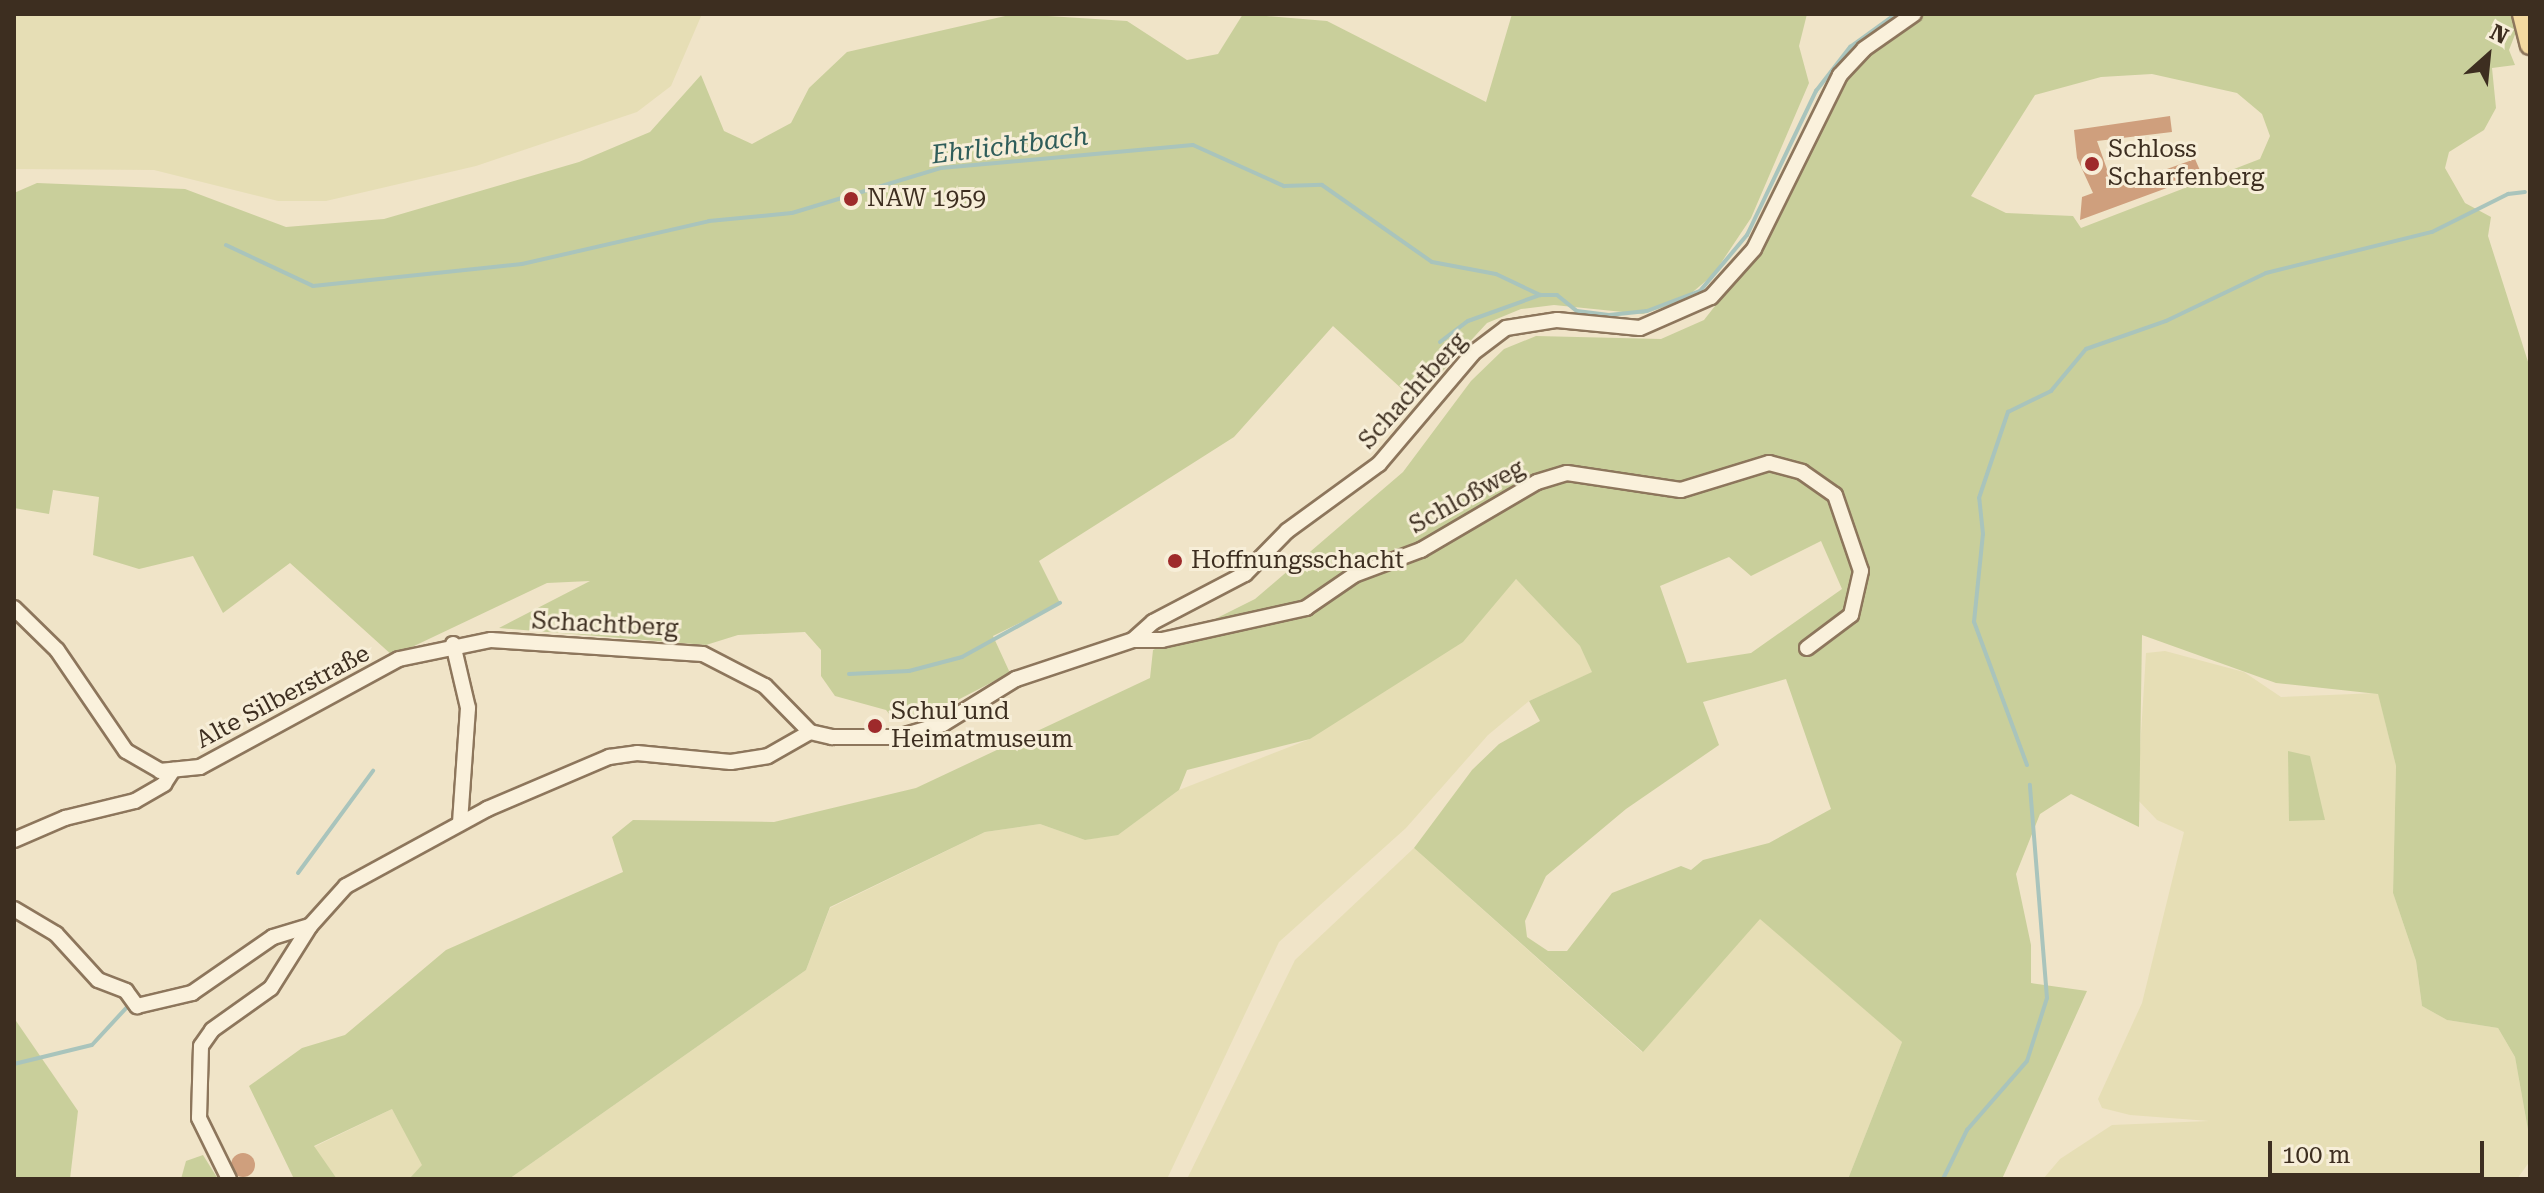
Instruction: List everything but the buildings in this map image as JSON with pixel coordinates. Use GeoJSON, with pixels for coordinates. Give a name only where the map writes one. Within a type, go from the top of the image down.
{"type":"FeatureCollection","features":[{"type":"Feature","properties":{"kind":"main road"},"geometry":{"type":"LineString","coordinates":[[2522,14],[2530,45]]}},
{"type":"Feature","properties":{"kind":"street","name":"Schachtberg"},"geometry":{"type":"LineString","coordinates":[[453,644],[491,640],[703,654],[765,686],[810,732],[898,737],[943,724],[1016,679],[1133,640],[1153,622],[1245,574],[1287,531],[1379,464],[1473,353],[1506,328],[1557,320],[1640,328],[1711,297],[1754,249],[1840,75],[1864,49],[1914,14]]}},
{"type":"Feature","properties":{"kind":"street","name":"Schloßweg"},"geometry":{"type":"LineString","coordinates":[[1133,640],[1162,640],[1306,608],[1354,575],[1421,550],[1537,482],[1567,473],[1681,490],[1769,463],[1802,472],[1835,495],[1861,571],[1851,615],[1807,648]]}},
{"type":"Feature","properties":{"kind":"street","name":"Alte Silberstraße"},"geometry":{"type":"LineString","coordinates":[[14,608],[57,650],[126,751],[152,768],[173,770],[200,767],[273,731],[399,659],[453,644]]}},
{"type":"Feature","properties":{"kind":"street"},"geometry":{"type":"LineString","coordinates":[[453,644],[468,708],[460,823]]}},
{"type":"Feature","properties":{"kind":"street"},"geometry":{"type":"LineString","coordinates":[[229,1179],[199,1118],[201,1046],[212,1030],[271,988],[310,926],[346,886],[460,823],[609,757],[637,753],[731,762],[768,756],[810,732]]}},
{"type":"Feature","properties":{"kind":"street"},"geometry":{"type":"LineString","coordinates":[[14,840],[65,818],[135,801],[164,784],[173,770]]}},
{"type":"Feature","properties":{"kind":"street"},"geometry":{"type":"LineString","coordinates":[[14,909],[56,934],[98,980],[126,991],[137,1006],[175,999],[273,937],[310,926]]}},
{"type":"Feature","properties":{"kind":"shaded area"},"geometry":{"type":"Polygon","coordinates":[[[14,14],[702,14],[671,86],[637,112],[476,166],[326,201],[278,201],[154,170],[14,169],[14,14]]]}},
{"type":"Feature","properties":{"kind":"shaded area"},"geometry":{"type":"Polygon","coordinates":[[[1516,579],[1580,646],[1593,672],[1529,701],[1488,735],[1406,828],[1279,942],[1167,1179],[509,1179],[806,970],[830,908],[985,832],[1040,824],[1085,840],[1119,834],[1179,790],[1310,739],[1516,579]]]}},
{"type":"Feature","properties":{"kind":"shaded area"},"geometry":{"type":"Polygon","coordinates":[[[2165,651],[2244,672],[2281,697],[2378,693],[2396,766],[2393,893],[2416,961],[2422,1006],[2447,1020],[2498,1028],[2515,1057],[2530,1141],[2530,1161],[2517,1179],[2043,1179],[2060,1159],[2112,1125],[2209,1121],[2130,1115],[2102,1108],[2098,1099],[2142,1003],[2184,832],[2157,820],[2137,799],[2146,653],[2165,651]]]}},
{"type":"Feature","properties":{"kind":"shaded area"},"geometry":{"type":"Polygon","coordinates":[[[1414,848],[1642,1052],[1760,918],[1902,1042],[1848,1179],[1187,1179],[1295,960],[1414,848]]]}},
{"type":"Feature","properties":{"kind":"shaded area"},"geometry":{"type":"Polygon","coordinates":[[[392,1109],[423,1165],[409,1179],[337,1179],[314,1147],[392,1109]]]}},
{"type":"Feature","properties":{"kind":"green space"},"geometry":{"type":"Polygon","coordinates":[[[1014,14],[1127,21],[1187,60],[1218,54],[1243,14],[1327,21],[1486,102],[1512,14],[1807,14],[1799,46],[1809,83],[1751,218],[1713,275],[1682,301],[1643,314],[1554,305],[1521,309],[1487,323],[1415,401],[1333,326],[1234,437],[1039,561],[1060,603],[993,636],[1010,673],[948,705],[895,721],[886,710],[835,696],[821,676],[821,650],[805,632],[738,635],[706,645],[499,628],[590,581],[547,583],[393,656],[290,563],[223,613],[193,556],[139,569],[93,555],[99,497],[53,490],[49,514],[14,508],[14,193],[37,183],[185,189],[286,227],[384,219],[579,162],[650,132],[701,75],[724,131],[752,144],[791,123],[809,88],[847,52],[1014,14]]]}},
{"type":"Feature","properties":{"kind":"green space"},"geometry":{"type":"Polygon","coordinates":[[[1926,14],[2512,14],[2516,32],[2509,50],[2515,65],[2492,68],[2496,108],[2484,130],[2449,152],[2445,168],[2465,203],[2491,217],[2488,236],[2530,368],[2530,1141],[2515,1057],[2498,1028],[2447,1020],[2422,1006],[2416,961],[2393,893],[2396,766],[2378,694],[2276,683],[2142,635],[2139,827],[2071,794],[2040,814],[2016,874],[2031,945],[2031,983],[2087,991],[2002,1179],[1848,1179],[1902,1042],[1760,919],[1643,1052],[1414,848],[1472,770],[1499,744],[1540,721],[1529,701],[1592,672],[1580,646],[1516,579],[1463,642],[1310,739],[1187,770],[1179,790],[1118,835],[1085,840],[1040,824],[985,832],[830,907],[806,970],[509,1179],[409,1179],[422,1165],[392,1109],[314,1146],[337,1179],[294,1179],[249,1086],[302,1048],[345,1035],[446,950],[623,872],[612,837],[633,820],[774,822],[916,788],[1150,678],[1153,650],[1255,599],[1403,472],[1471,381],[1504,349],[1536,336],[1661,339],[1704,320],[1762,246],[1843,83],[1867,55],[1926,14]],[[2152,74],[2101,77],[2035,95],[1971,196],[2006,213],[2073,216],[2081,228],[2260,159],[2270,136],[2262,114],[2237,93],[2152,74]],[[1821,541],[1751,576],[1729,557],[1660,586],[1687,663],[1751,653],[1842,589],[1821,541]],[[1786,679],[1703,702],[1719,745],[1626,809],[1546,876],[1525,921],[1527,937],[1548,951],[1567,951],[1612,893],[1681,866],[1691,870],[1703,860],[1769,843],[1831,809],[1786,679]]]}},
{"type":"Feature","properties":{"kind":"green space"},"geometry":{"type":"Polygon","coordinates":[[[2288,751],[2310,756],[2325,820],[2289,821],[2288,751]]]}},
{"type":"Feature","properties":{"kind":"green space"},"geometry":{"type":"Polygon","coordinates":[[[14,1018],[78,1111],[70,1179],[14,1179],[14,1018]]]}},
{"type":"Feature","properties":{"kind":"green space"},"geometry":{"type":"Polygon","coordinates":[[[203,1155],[218,1179],[181,1179],[186,1161],[203,1155]]]}},
{"type":"Feature","properties":{"kind":"waterway"},"geometry":{"type":"LineString","coordinates":[[1440,342],[1468,321],[1540,295],[1557,295],[1577,311],[1609,315],[1647,311],[1700,291],[1747,235],[1816,91],[1850,47],[1896,14]]}},
{"type":"Feature","properties":{"kind":"waterway","name":"Ehrlichtbach"},"geometry":{"type":"LineString","coordinates":[[226,245],[313,286],[522,264],[709,221],[792,213],[941,168],[1193,145],[1284,186],[1322,185],[1432,262],[1496,274],[1540,295]]}},
{"type":"Feature","properties":{"kind":"waterway"},"geometry":{"type":"LineString","coordinates":[[2027,765],[1974,622],[1983,534],[1979,498],[2008,412],[2051,391],[2086,349],[2166,321],[2266,273],[2432,232],[2508,194],[2525,192]]}},
{"type":"Feature","properties":{"kind":"waterway"},"geometry":{"type":"LineString","coordinates":[[849,674],[909,671],[962,657],[1060,603]]}},
{"type":"Feature","properties":{"kind":"waterway"},"geometry":{"type":"LineString","coordinates":[[298,873],[373,771]]}},
{"type":"Feature","properties":{"kind":"waterway"},"geometry":{"type":"LineString","coordinates":[[1943,1179],[1967,1130],[2027,1061],[2047,998],[2030,785]]}},
{"type":"Feature","properties":{"kind":"waterway"},"geometry":{"type":"LineString","coordinates":[[14,1064],[92,1045],[128,1006]]}},
{"type":"Feature","properties":{"kind":"place","name":"Schloss Scharfenberg"},"geometry":{"type":"Point","coordinates":[2092,164]}},
{"type":"Feature","properties":{"kind":"place","name":"NAW 1959"},"geometry":{"type":"Point","coordinates":[851,199]}},
{"type":"Feature","properties":{"kind":"place","name":"Hoffnungsschacht"},"geometry":{"type":"Point","coordinates":[1175,561]}},
{"type":"Feature","properties":{"kind":"place","name":"Schul und Heimatmuseum"},"geometry":{"type":"Point","coordinates":[875,726]}}]}
